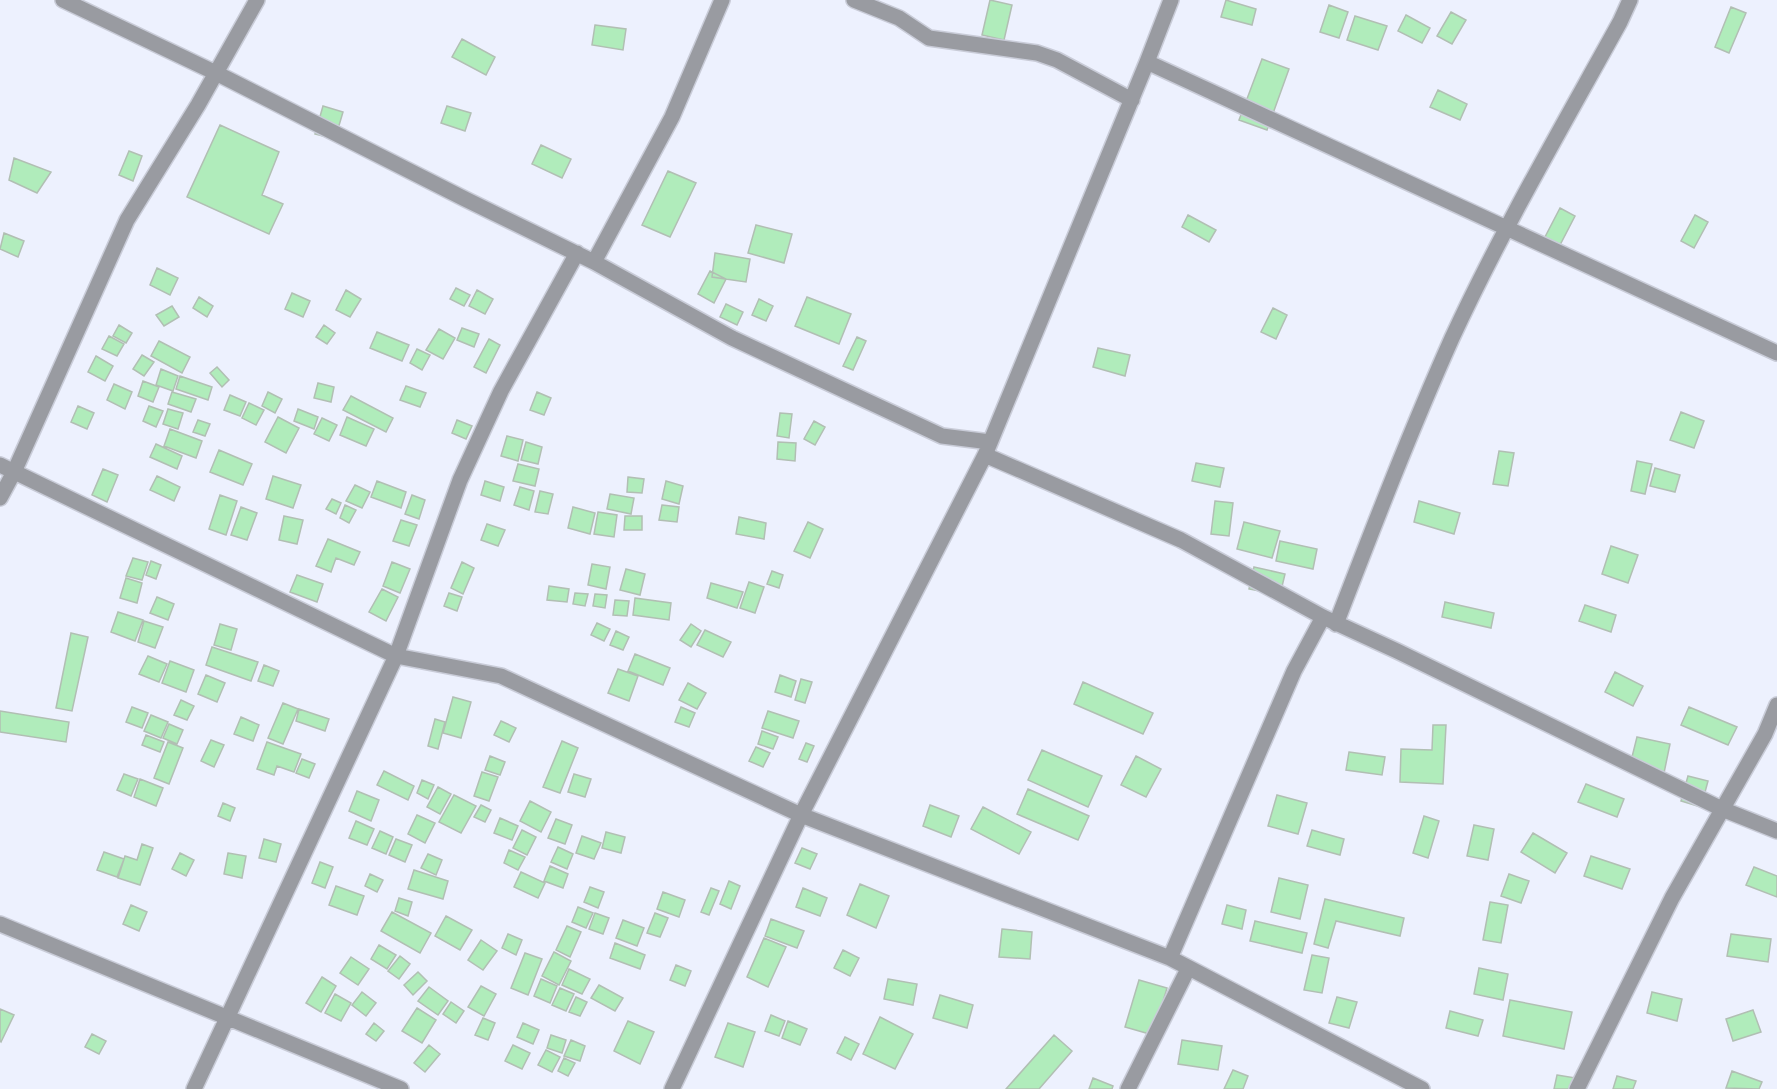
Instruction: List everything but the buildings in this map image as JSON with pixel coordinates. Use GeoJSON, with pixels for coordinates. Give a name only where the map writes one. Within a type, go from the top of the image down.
{"type":"FeatureCollection","features":[{"type":"Feature","properties":{"kind":"street"},"geometry":{"type":"LineString","coordinates":[[63,0],[216,73],[594,262],[732,338],[942,436],[988,448],[1181,540],[1330,621],[1397,651],[1722,809],[1777,831]]}},
{"type":"Feature","properties":{"kind":"street"},"geometry":{"type":"LineString","coordinates":[[0,498],[14,472],[128,220],[257,0]]}},
{"type":"Feature","properties":{"kind":"street"},"geometry":{"type":"LineString","coordinates":[[594,262],[672,117],[722,0]]}},
{"type":"Feature","properties":{"kind":"street"},"geometry":{"type":"LineString","coordinates":[[854,0],[899,18],[929,38],[1037,53],[1057,60],[1132,99]]}},
{"type":"Feature","properties":{"kind":"street"},"geometry":{"type":"LineString","coordinates":[[672,1089],[801,815],[988,448],[1171,0]]}},
{"type":"Feature","properties":{"kind":"street"},"geometry":{"type":"LineString","coordinates":[[1170,958],[1294,671],[1330,621],[1377,517],[1452,339],[1506,228],[1630,0]]}},
{"type":"Feature","properties":{"kind":"street"},"geometry":{"type":"LineString","coordinates":[[1147,62],[1777,353]]}},
{"type":"Feature","properties":{"kind":"street"},"geometry":{"type":"LineString","coordinates":[[194,1089],[396,656],[460,480],[501,391],[577,254]]}},
{"type":"Feature","properties":{"kind":"street"},"geometry":{"type":"LineString","coordinates":[[0,465],[396,656],[501,676],[801,815],[1170,958],[1422,1089]]}},
{"type":"Feature","properties":{"kind":"street"},"geometry":{"type":"LineString","coordinates":[[1577,1089],[1672,898],[1764,734],[1777,705]]}},
{"type":"Feature","properties":{"kind":"street"},"geometry":{"type":"LineString","coordinates":[[0,924],[401,1089]]}},
{"type":"Feature","properties":{"kind":"street"},"geometry":{"type":"LineString","coordinates":[[1128,1089],[1188,969]]}}]}
